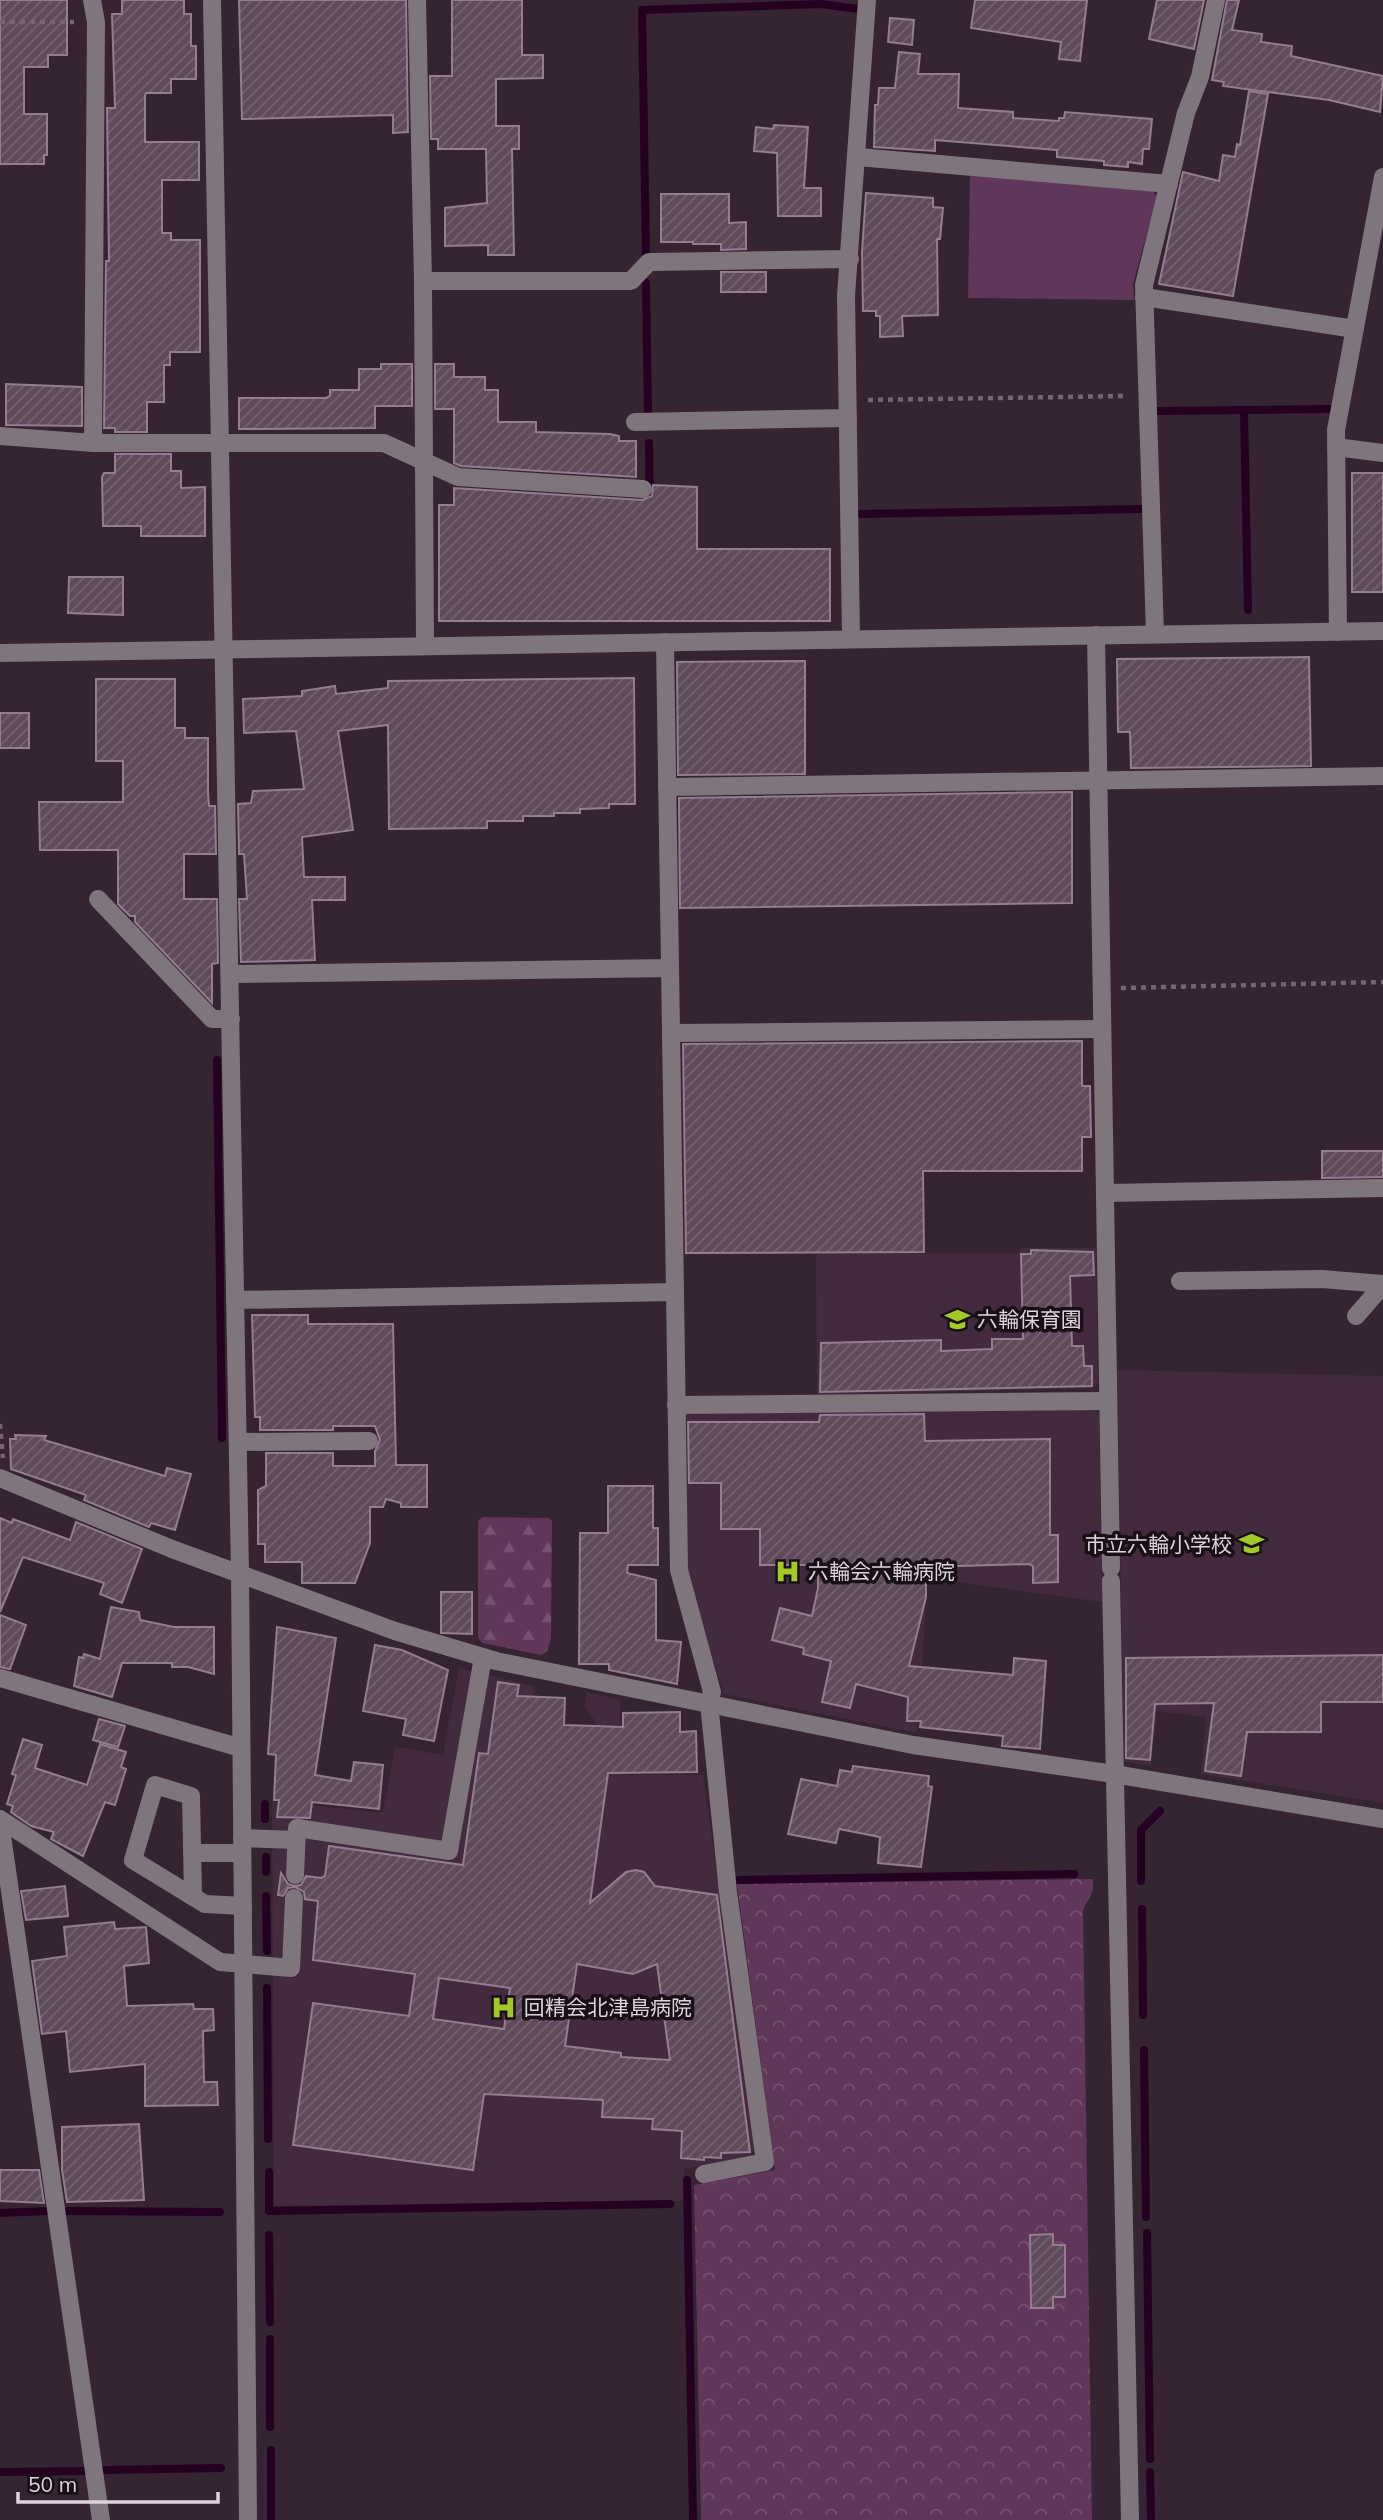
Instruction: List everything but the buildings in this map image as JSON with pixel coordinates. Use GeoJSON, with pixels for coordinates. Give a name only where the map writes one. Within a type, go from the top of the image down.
{"type":"FeatureCollection","features":[{"type":"Feature","properties":{"kind":"street"},"geometry":{"type":"LineString","coordinates":[[92,0],[96,22],[93,443]]}},
{"type":"Feature","properties":{"kind":"street"},"geometry":{"type":"LineString","coordinates":[[212,0],[240,1573],[248,2520]]}},
{"type":"Feature","properties":{"kind":"street"},"geometry":{"type":"LineString","coordinates":[[417,0],[423,281],[425,646]]}},
{"type":"Feature","properties":{"kind":"street"},"geometry":{"type":"LineString","coordinates":[[851,639],[846,296],[858,158],[867,0]]}},
{"type":"Feature","properties":{"kind":"street"},"geometry":{"type":"LineString","coordinates":[[1155,634],[1144,285],[1186,113],[1200,77],[1216,0]]}},
{"type":"Feature","properties":{"kind":"street"},"geometry":{"type":"LineString","coordinates":[[858,158],[1169,184]]}},
{"type":"Feature","properties":{"kind":"street"},"geometry":{"type":"LineString","coordinates":[[1338,632],[1336,430],[1383,177]]}},
{"type":"Feature","properties":{"kind":"street"},"geometry":{"type":"LineString","coordinates":[[423,281],[631,281],[649,262],[850,259]]}},
{"type":"Feature","properties":{"kind":"street"},"geometry":{"type":"LineString","coordinates":[[1144,297],[1355,329]]}},
{"type":"Feature","properties":{"kind":"street"},"geometry":{"type":"LineString","coordinates":[[635,422],[848,409]]}},
{"type":"Feature","properties":{"kind":"street"},"geometry":{"type":"LineString","coordinates":[[0,436],[93,443],[384,443],[458,477],[643,489]]}},
{"type":"Feature","properties":{"kind":"street"},"geometry":{"type":"LineString","coordinates":[[1336,447],[1383,453]]}},
{"type":"Feature","properties":{"kind":"street"},"geometry":{"type":"LineString","coordinates":[[0,653],[1383,631]]}},
{"type":"Feature","properties":{"kind":"street"},"geometry":{"type":"LineString","coordinates":[[1096,635],[1114,1774],[1130,2520]]}},
{"type":"Feature","properties":{"kind":"street"},"geometry":{"type":"LineString","coordinates":[[665,642],[679,1570],[712,1692],[709,1703],[728,1892],[765,2162],[704,2174]]}},
{"type":"Feature","properties":{"kind":"street"},"geometry":{"type":"LineString","coordinates":[[667,787],[1383,776]]}},
{"type":"Feature","properties":{"kind":"street"},"geometry":{"type":"LineString","coordinates":[[98,899],[212,1019],[231,1019]]}},
{"type":"Feature","properties":{"kind":"street"},"geometry":{"type":"LineString","coordinates":[[230,974],[670,968]]}},
{"type":"Feature","properties":{"kind":"street"},"geometry":{"type":"LineString","coordinates":[[671,1033],[1102,1029]]}},
{"type":"Feature","properties":{"kind":"street"},"geometry":{"type":"LineString","coordinates":[[1105,1193],[1383,1188]]}},
{"type":"Feature","properties":{"kind":"street"},"geometry":{"type":"LineString","coordinates":[[1180,1281],[1322,1279],[1383,1285]]}},
{"type":"Feature","properties":{"kind":"street"},"geometry":{"type":"LineString","coordinates":[[1356,1316],[1383,1285]]}},
{"type":"Feature","properties":{"kind":"street"},"geometry":{"type":"LineString","coordinates":[[236,1300],[675,1292]]}},
{"type":"Feature","properties":{"kind":"street"},"geometry":{"type":"LineString","coordinates":[[676,1405],[1108,1401]]}},
{"type":"Feature","properties":{"kind":"street"},"geometry":{"type":"LineString","coordinates":[[238,1443],[369,1441]]}},
{"type":"Feature","properties":{"kind":"street"},"geometry":{"type":"LineString","coordinates":[[3,1479],[172,1549],[395,1631],[483,1657],[913,1745],[1114,1774],[1383,1819]]}},
{"type":"Feature","properties":{"kind":"street"},"geometry":{"type":"LineString","coordinates":[[295,1875],[297,1828],[449,1851],[483,1657]]}},
{"type":"Feature","properties":{"kind":"street"},"geometry":{"type":"LineString","coordinates":[[0,1678],[241,1748]]}},
{"type":"Feature","properties":{"kind":"street"},"geometry":{"type":"LineString","coordinates":[[193,1897],[191,1796],[155,1786],[133,1860],[193,1897],[205,1904],[243,1906]]}},
{"type":"Feature","properties":{"kind":"street"},"geometry":{"type":"LineString","coordinates":[[0,1821],[3,1870],[101,2520]]}},
{"type":"Feature","properties":{"kind":"street"},"geometry":{"type":"LineString","coordinates":[[0,1821],[219,1962],[290,1968],[294,1898]]}},
{"type":"Feature","properties":{"kind":"street"},"geometry":{"type":"LineString","coordinates":[[192,1853],[296,1840]]}},
{"type":"Feature","properties":{"kind":"path"},"geometry":{"type":"LineString","coordinates":[[0,22],[96,22]]}},
{"type":"Feature","properties":{"kind":"path"},"geometry":{"type":"LineString","coordinates":[[848,409],[1147,395]]}},
{"type":"Feature","properties":{"kind":"path"},"geometry":{"type":"LineString","coordinates":[[1101,988],[1383,982]]}},
{"type":"Feature","properties":{"kind":"path"},"geometry":{"type":"LineString","coordinates":[[0,1424],[3,1479]]}},
{"type":"Feature","properties":{"kind":"shaded area","name":"六輪保育園"},"geometry":{"type":"Polygon","coordinates":[[[1020,1248],[1096,1248],[1098,1383],[1093,1388],[817,1395],[816,1254],[1019,1253],[1020,1248]]]}},
{"type":"Feature","properties":{"kind":"shaded area","name":"市立六輪小学校"},"geometry":{"type":"Polygon","coordinates":[[[1117,1370],[1383,1376],[1383,1803],[1201,1774],[1206,1717],[1157,1711],[1151,1766],[1124,1761],[1117,1370]]]}},
{"type":"Feature","properties":{"kind":"shaded area","name":"六輪会六輪病院"},"geometry":{"type":"Polygon","coordinates":[[[1094,1409],[1099,1414],[1102,1602],[928,1578],[917,1733],[724,1694],[684,1569],[683,1415],[688,1411],[1094,1409]]]}},
{"type":"Feature","properties":{"kind":"shaded area","name":"回精会北津島病院"},"geometry":{"type":"Polygon","coordinates":[[[459,1668],[534,1686],[528,1756],[594,1765],[595,1721],[585,1707],[586,1692],[620,1700],[620,1775],[703,1775],[755,2149],[749,2158],[684,2169],[684,2201],[274,2206],[272,1801],[383,1813],[395,1747],[443,1755],[459,1668]]]}},
{"type":"Feature","properties":{"kind":"green space"},"geometry":{"type":"Polygon","coordinates":[[[970,175],[1151,189],[1157,197],[1133,284],[1134,300],[968,298],[970,175]]]}},
{"type":"Feature","properties":{"kind":"green space"},"geometry":{"type":"Polygon","coordinates":[[[482,1517],[549,1518],[552,1521],[551,1639],[547,1651],[541,1655],[483,1643],[478,1638],[478,1521],[482,1517]]]}},
{"type":"Feature","properties":{"kind":"green space"},"geometry":{"type":"Polygon","coordinates":[[[1093,1879],[1093,1890],[1083,1910],[1092,2520],[701,2520],[694,2185],[775,2170],[737,1884],[1093,1879]]]}},
{"type":"Feature","properties":{"kind":"waterway"},"geometry":{"type":"LineString","coordinates":[[646,254],[642,10],[821,4],[858,9]]}},
{"type":"Feature","properties":{"kind":"waterway"},"geometry":{"type":"LineString","coordinates":[[646,283],[648,413]]}},
{"type":"Feature","properties":{"kind":"waterway"},"geometry":{"type":"LineString","coordinates":[[1158,411],[1329,409]]}},
{"type":"Feature","properties":{"kind":"waterway"},"geometry":{"type":"LineString","coordinates":[[1244,410],[1248,610]]}},
{"type":"Feature","properties":{"kind":"waterway"},"geometry":{"type":"LineString","coordinates":[[649,443],[650,507]]}},
{"type":"Feature","properties":{"kind":"waterway"},"geometry":{"type":"LineString","coordinates":[[860,514],[1142,509]]}},
{"type":"Feature","properties":{"kind":"waterway"},"geometry":{"type":"LineString","coordinates":[[217,1060],[222,1438]]}},
{"type":"Feature","properties":{"kind":"waterway"},"geometry":{"type":"LineString","coordinates":[[265,1804],[265,1819]]}},
{"type":"Feature","properties":{"kind":"waterway"},"geometry":{"type":"LineString","coordinates":[[1141,1881],[1141,1830],[1160,1811]]}},
{"type":"Feature","properties":{"kind":"waterway"},"geometry":{"type":"LineString","coordinates":[[266,1857],[266,1872]]}},
{"type":"Feature","properties":{"kind":"waterway"},"geometry":{"type":"LineString","coordinates":[[739,1880],[1074,1874]]}},
{"type":"Feature","properties":{"kind":"waterway"},"geometry":{"type":"LineString","coordinates":[[266,1896],[267,1951]]}},
{"type":"Feature","properties":{"kind":"waterway"},"geometry":{"type":"LineString","coordinates":[[1142,1909],[1143,2015]]}},
{"type":"Feature","properties":{"kind":"waterway"},"geometry":{"type":"LineString","coordinates":[[267,1988],[268,2139]]}},
{"type":"Feature","properties":{"kind":"waterway"},"geometry":{"type":"LineString","coordinates":[[1144,2050],[1146,2217]]}},
{"type":"Feature","properties":{"kind":"waterway"},"geometry":{"type":"LineString","coordinates":[[269,2172],[269,2211],[670,2204]]}},
{"type":"Feature","properties":{"kind":"waterway"},"geometry":{"type":"LineString","coordinates":[[687,2180],[693,2520]]}},
{"type":"Feature","properties":{"kind":"waterway"},"geometry":{"type":"LineString","coordinates":[[0,2213],[46,2211]]}},
{"type":"Feature","properties":{"kind":"waterway"},"geometry":{"type":"LineString","coordinates":[[68,2211],[220,2212]]}},
{"type":"Feature","properties":{"kind":"waterway"},"geometry":{"type":"LineString","coordinates":[[1147,2233],[1150,2459]]}},
{"type":"Feature","properties":{"kind":"waterway"},"geometry":{"type":"LineString","coordinates":[[269,2235],[270,2322]]}},
{"type":"Feature","properties":{"kind":"waterway"},"geometry":{"type":"LineString","coordinates":[[270,2339],[270,2427]]}},
{"type":"Feature","properties":{"kind":"waterway"},"geometry":{"type":"LineString","coordinates":[[271,2450],[271,2520]]}},
{"type":"Feature","properties":{"kind":"waterway"},"geometry":{"type":"LineString","coordinates":[[104,2470],[221,2468]]}},
{"type":"Feature","properties":{"kind":"waterway"},"geometry":{"type":"LineString","coordinates":[[0,2472],[83,2471]]}},
{"type":"Feature","properties":{"kind":"waterway"},"geometry":{"type":"LineString","coordinates":[[1150,2472],[1151,2520]]}},
{"type":"Feature","properties":{"kind":"place","name":"六輪保育園"},"geometry":{"type":"Point","coordinates":[957,1319]}},
{"type":"Feature","properties":{"kind":"place","name":"市立六輪小学校"},"geometry":{"type":"Point","coordinates":[1252,1544]}},
{"type":"Feature","properties":{"kind":"place","name":"六輪会六輪病院"},"geometry":{"type":"Point","coordinates":[788,1571]}},
{"type":"Feature","properties":{"kind":"place","name":"回精会北津島病院"},"geometry":{"type":"Point","coordinates":[504,2007]}}]}
